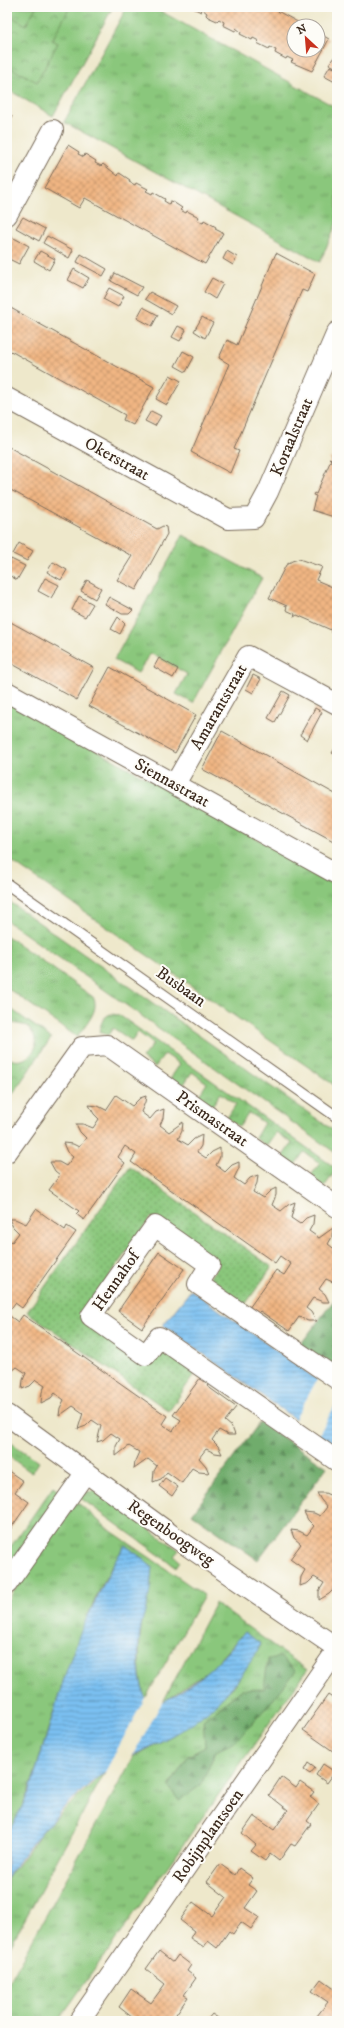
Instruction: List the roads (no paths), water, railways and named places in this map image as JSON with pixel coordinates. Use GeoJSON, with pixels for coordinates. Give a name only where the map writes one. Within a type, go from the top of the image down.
{"type":"FeatureCollection","features":[{"type":"Feature","properties":{"kind":"street"},"geometry":{"type":"LineString","coordinates":[[7,215],[53,130]]}},
{"type":"Feature","properties":{"kind":"street","name":"Koraalstraat"},"geometry":{"type":"LineString","coordinates":[[228,519],[254,518],[268,492],[337,332]]}},
{"type":"Feature","properties":{"kind":"street","name":"Okerstraat"},"geometry":{"type":"LineString","coordinates":[[7,398],[228,519]]}},
{"type":"Feature","properties":{"kind":"street","name":"Amarantstraat"},"geometry":{"type":"LineString","coordinates":[[175,784],[248,656],[337,704]]}},
{"type":"Feature","properties":{"kind":"street","name":"Siennastraat"},"geometry":{"type":"LineString","coordinates":[[7,692],[337,874]]}},
{"type":"Feature","properties":{"kind":"street","name":"Prismastraat"},"geometry":{"type":"LineString","coordinates":[[7,1152],[82,1047],[108,1045],[337,1207]]}},
{"type":"Feature","properties":{"kind":"street","name":"Hennahof"},"geometry":{"type":"LineString","coordinates":[[337,1379],[198,1284],[210,1265],[155,1226],[91,1316],[146,1355],[159,1336],[337,1461]]}},
{"type":"Feature","properties":{"kind":"street","name":"Regenboogweg"},"geometry":{"type":"LineString","coordinates":[[7,1415],[173,1536],[337,1649]]}},
{"type":"Feature","properties":{"kind":"street"},"geometry":{"type":"LineString","coordinates":[[7,1584],[86,1472]]}},
{"type":"Feature","properties":{"kind":"street","name":"Robijnplantsoen"},"geometry":{"type":"LineString","coordinates":[[79,2021],[337,1649]]}},
{"type":"Feature","properties":{"kind":"lane","name":"Busbaan"},"geometry":{"type":"LineString","coordinates":[[7,884],[337,1116]]}},
{"type":"Feature","properties":{"kind":"water"},"geometry":{"type":"Polygon","coordinates":[[[191,1290],[337,1394],[337,1449],[163,1325],[191,1290]]]}},
{"type":"Feature","properties":{"kind":"water"},"geometry":{"type":"Polygon","coordinates":[[[125,1545],[152,1566],[150,1592],[139,1636],[138,1657],[142,1688],[149,1708],[190,1686],[224,1656],[244,1632],[261,1644],[234,1685],[212,1708],[186,1727],[113,1767],[92,1782],[51,1821],[26,1851],[7,1879],[7,1833],[15,1821],[30,1790],[65,1675],[81,1630],[114,1563],[125,1545]]]}}]}
